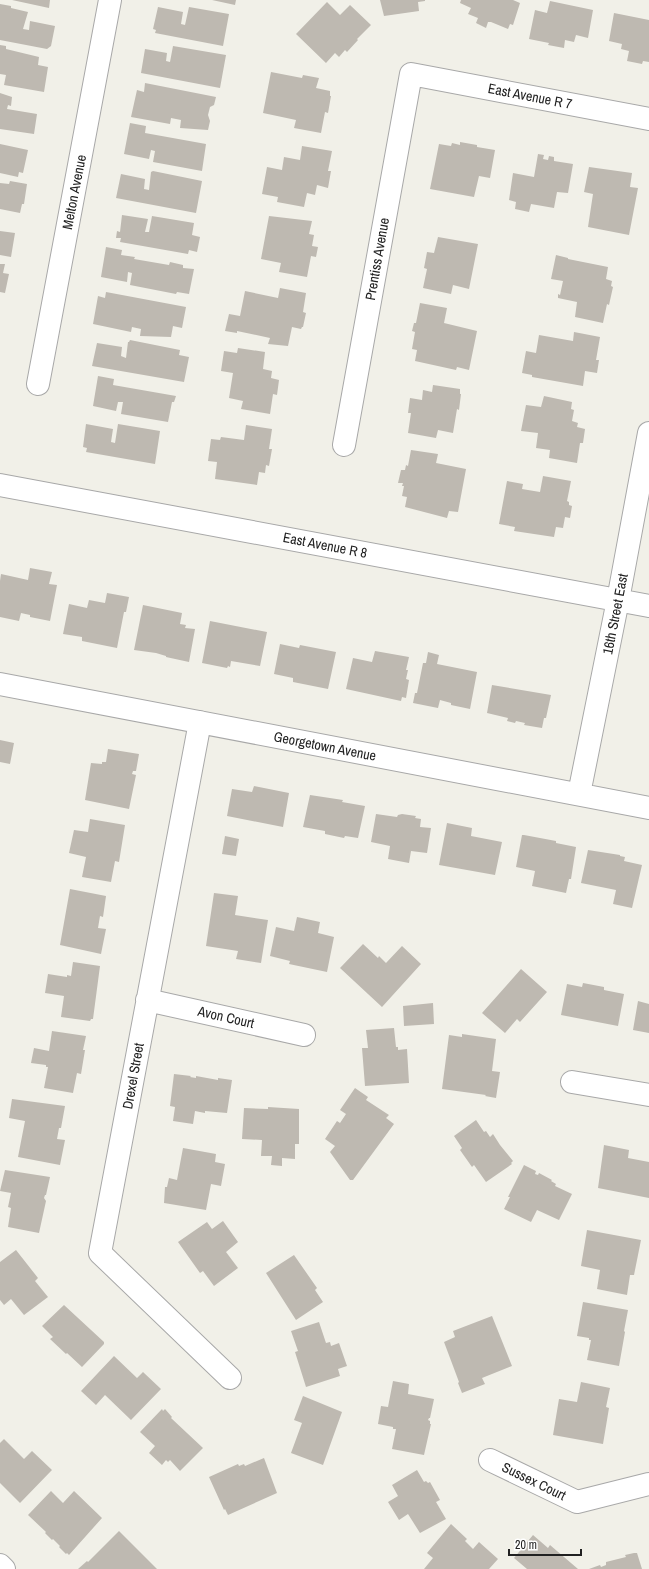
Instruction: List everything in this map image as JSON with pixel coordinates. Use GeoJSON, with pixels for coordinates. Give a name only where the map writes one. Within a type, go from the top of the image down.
{"type":"FeatureCollection","features":[{"type":"Feature","properties":{"kind":"street","name":"Melton Avenue"},"geometry":{"type":"LineString","coordinates":[[38,384],[110,0]]}},
{"type":"Feature","properties":{"kind":"street","name":"East Avenue R 7"},"geometry":{"type":"LineString","coordinates":[[411,74],[649,119]]}},
{"type":"Feature","properties":{"kind":"street","name":"Prentiss Avenue"},"geometry":{"type":"LineString","coordinates":[[344,445],[411,74]]}},
{"type":"Feature","properties":{"kind":"street","name":"16th Street East"},"geometry":{"type":"LineString","coordinates":[[579,794],[618,600],[649,433]]}},
{"type":"Feature","properties":{"kind":"street","name":"East Avenue R 8"},"geometry":{"type":"LineString","coordinates":[[0,485],[649,606]]}},
{"type":"Feature","properties":{"kind":"street","name":"Georgetown Avenue"},"geometry":{"type":"LineString","coordinates":[[0,684],[649,808]]}},
{"type":"Feature","properties":{"kind":"street","name":"Drexel Street"},"geometry":{"type":"LineString","coordinates":[[200,722],[100,1253],[230,1378]]}},
{"type":"Feature","properties":{"kind":"street","name":"Avon Court"},"geometry":{"type":"LineString","coordinates":[[147,1000],[304,1035]]}},
{"type":"Feature","properties":{"kind":"street"},"geometry":{"type":"LineString","coordinates":[[572,1082],[649,1095]]}},
{"type":"Feature","properties":{"kind":"street","name":"Sussex Court"},"geometry":{"type":"LineString","coordinates":[[490,1460],[578,1502],[649,1484]]}},
{"type":"Feature","properties":{"kind":"street"},"geometry":{"type":"LineString","coordinates":[[0,1565],[4,1569]]}},
{"type":"Feature","properties":{"kind":"building"},"geometry":{"type":"Polygon","coordinates":[[[12,0],[50,0],[49,8],[12,0]]]}},
{"type":"Feature","properties":{"kind":"building"},"geometry":{"type":"Polygon","coordinates":[[[212,0],[236,0],[235,5],[212,0]]]}},
{"type":"Feature","properties":{"kind":"building"},"geometry":{"type":"Polygon","coordinates":[[[380,0],[425,1],[418,2],[419,11],[384,16],[380,0]]]}},
{"type":"Feature","properties":{"kind":"building"},"geometry":{"type":"Polygon","coordinates":[[[461,0],[513,0],[520,3],[513,25],[510,24],[508,29],[491,22],[488,22],[486,28],[476,23],[478,18],[468,14],[471,8],[460,3],[461,0]]]}},
{"type":"Feature","properties":{"kind":"building"},"geometry":{"type":"Polygon","coordinates":[[[550,1],[593,10],[588,38],[576,35],[574,42],[565,40],[564,48],[529,39],[535,10],[547,13],[550,1]]]}},
{"type":"Feature","properties":{"kind":"building"},"geometry":{"type":"Polygon","coordinates":[[[327,2],[340,15],[350,5],[371,25],[347,52],[345,50],[339,57],[335,53],[326,63],[296,34],[327,2]]]}},
{"type":"Feature","properties":{"kind":"building"},"geometry":{"type":"Polygon","coordinates":[[[0,4],[28,12],[23,29],[29,30],[30,21],[55,26],[51,46],[47,49],[0,40],[0,4]]]}},
{"type":"Feature","properties":{"kind":"building"},"geometry":{"type":"Polygon","coordinates":[[[158,7],[183,12],[181,24],[185,25],[189,7],[229,14],[223,46],[155,33],[156,30],[153,29],[158,7]]]}},
{"type":"Feature","properties":{"kind":"building"},"geometry":{"type":"Polygon","coordinates":[[[614,13],[649,20],[649,62],[643,61],[642,64],[627,61],[629,51],[621,49],[622,44],[609,41],[614,13]]]}},
{"type":"Feature","properties":{"kind":"building"},"geometry":{"type":"Polygon","coordinates":[[[0,45],[6,46],[6,49],[39,57],[38,65],[48,67],[44,92],[4,85],[6,75],[0,74],[0,45]]]}},
{"type":"Feature","properties":{"kind":"building"},"geometry":{"type":"Polygon","coordinates":[[[173,46],[226,55],[220,88],[141,73],[145,49],[167,53],[166,61],[170,62],[173,46]]]}},
{"type":"Feature","properties":{"kind":"building"},"geometry":{"type":"Polygon","coordinates":[[[271,72],[302,78],[303,75],[319,78],[316,88],[330,91],[331,96],[328,113],[325,112],[321,133],[294,128],[296,120],[263,113],[271,72]]]}},
{"type":"Feature","properties":{"kind":"building"},"geometry":{"type":"Polygon","coordinates":[[[145,83],[216,97],[214,105],[210,107],[208,115],[210,121],[208,130],[180,128],[181,120],[171,118],[170,124],[131,117],[137,90],[144,92],[145,83]]]}},
{"type":"Feature","properties":{"kind":"building"},"geometry":{"type":"Polygon","coordinates":[[[0,93],[12,97],[11,106],[8,105],[7,109],[37,114],[34,134],[0,129],[0,93]]]}},
{"type":"Feature","properties":{"kind":"building"},"geometry":{"type":"Polygon","coordinates":[[[130,123],[146,126],[145,133],[206,144],[202,171],[153,162],[155,151],[151,150],[149,159],[124,154],[130,123]]]}},
{"type":"Feature","properties":{"kind":"building"},"geometry":{"type":"Polygon","coordinates":[[[460,142],[495,150],[490,178],[479,176],[474,197],[430,189],[439,144],[451,146],[452,143],[460,145],[460,142]]]}},
{"type":"Feature","properties":{"kind":"building"},"geometry":{"type":"Polygon","coordinates":[[[0,144],[28,150],[23,173],[19,172],[18,177],[0,173],[0,144]]]}},
{"type":"Feature","properties":{"kind":"building"},"geometry":{"type":"Polygon","coordinates":[[[302,146],[332,151],[328,171],[331,171],[328,188],[317,185],[315,195],[307,193],[304,207],[277,202],[278,197],[262,194],[267,167],[282,170],[284,157],[300,160],[302,146]]]}},
{"type":"Feature","properties":{"kind":"building"},"geometry":{"type":"Polygon","coordinates":[[[538,154],[544,155],[543,159],[548,160],[549,156],[554,157],[554,161],[573,164],[568,193],[557,192],[554,208],[531,204],[529,212],[515,209],[516,202],[509,200],[513,173],[534,177],[538,154]]]}},
{"type":"Feature","properties":{"kind":"building"},"geometry":{"type":"Polygon","coordinates":[[[589,167],[632,173],[630,187],[638,188],[629,235],[588,227],[593,194],[584,192],[589,167]]]}},
{"type":"Feature","properties":{"kind":"building"},"geometry":{"type":"Polygon","coordinates":[[[153,171],[202,181],[196,213],[116,198],[121,174],[145,179],[144,189],[149,190],[151,172],[153,171]]]}},
{"type":"Feature","properties":{"kind":"building"},"geometry":{"type":"Polygon","coordinates":[[[10,181],[27,184],[24,204],[22,204],[20,213],[0,209],[0,183],[9,184],[10,181]]]}},
{"type":"Feature","properties":{"kind":"building"},"geometry":{"type":"Polygon","coordinates":[[[122,215],[148,219],[145,232],[149,232],[152,216],[194,223],[192,235],[200,237],[197,252],[189,250],[188,254],[120,242],[121,238],[116,238],[117,231],[120,232],[122,215]]]}},
{"type":"Feature","properties":{"kind":"building"},"geometry":{"type":"Polygon","coordinates":[[[269,216],[312,221],[309,234],[314,235],[312,246],[318,247],[316,257],[311,256],[307,277],[279,272],[281,263],[261,259],[269,216]]]}},
{"type":"Feature","properties":{"kind":"building"},"geometry":{"type":"Polygon","coordinates":[[[0,231],[15,233],[11,257],[0,255],[0,231]]]}},
{"type":"Feature","properties":{"kind":"building"},"geometry":{"type":"Polygon","coordinates":[[[438,237],[478,244],[469,289],[453,285],[451,294],[423,288],[427,269],[424,268],[427,252],[434,253],[438,237]]]}},
{"type":"Feature","properties":{"kind":"building"},"geometry":{"type":"Polygon","coordinates":[[[106,247],[122,250],[121,255],[135,257],[134,259],[169,265],[170,262],[183,265],[183,268],[194,269],[189,294],[177,292],[176,294],[130,285],[132,273],[128,272],[127,282],[101,277],[106,247]]]}},
{"type":"Feature","properties":{"kind":"building"},"geometry":{"type":"Polygon","coordinates":[[[556,255],[608,267],[606,279],[612,281],[611,286],[613,287],[609,305],[607,304],[603,323],[575,317],[577,302],[558,298],[563,281],[551,279],[556,255]]]}},
{"type":"Feature","properties":{"kind":"building"},"geometry":{"type":"Polygon","coordinates":[[[0,264],[5,264],[3,273],[9,274],[5,293],[0,292],[0,264]]]}},
{"type":"Feature","properties":{"kind":"building"},"geometry":{"type":"Polygon","coordinates":[[[280,288],[306,293],[303,312],[306,313],[303,327],[301,329],[292,327],[288,346],[268,344],[270,338],[237,331],[237,333],[225,331],[229,314],[240,316],[245,291],[278,298],[280,288]]]}},
{"type":"Feature","properties":{"kind":"building"},"geometry":{"type":"Polygon","coordinates":[[[106,292],[186,307],[182,328],[173,326],[171,337],[140,336],[141,329],[132,327],[131,332],[93,324],[98,296],[105,298],[106,292]]]}},
{"type":"Feature","properties":{"kind":"building"},"geometry":{"type":"Polygon","coordinates":[[[420,303],[447,308],[444,323],[477,331],[469,370],[457,367],[456,370],[415,361],[417,350],[412,349],[415,332],[412,331],[414,323],[416,323],[420,303]]]}},
{"type":"Feature","properties":{"kind":"building"},"geometry":{"type":"Polygon","coordinates":[[[574,332],[600,337],[596,360],[599,360],[597,373],[585,371],[583,386],[532,377],[532,375],[522,373],[526,351],[536,353],[539,335],[573,341],[574,332]]]}},
{"type":"Feature","properties":{"kind":"building"},"geometry":{"type":"Polygon","coordinates":[[[130,340],[180,350],[179,355],[189,357],[184,382],[92,366],[97,343],[122,347],[121,356],[126,358],[128,342],[130,340]]]}},
{"type":"Feature","properties":{"kind":"building"},"geometry":{"type":"Polygon","coordinates":[[[238,348],[265,352],[263,369],[272,371],[271,378],[279,380],[277,395],[273,394],[270,414],[241,409],[243,401],[229,398],[233,373],[221,371],[224,351],[237,353],[238,348]]]}},
{"type":"Feature","properties":{"kind":"building"},"geometry":{"type":"Polygon","coordinates":[[[98,376],[114,379],[113,385],[176,396],[174,402],[172,402],[168,422],[121,414],[123,402],[118,402],[116,411],[93,406],[98,376]]]}},
{"type":"Feature","properties":{"kind":"building"},"geometry":{"type":"Polygon","coordinates":[[[433,385],[460,389],[461,394],[459,410],[457,409],[453,433],[438,430],[436,438],[408,433],[411,413],[408,413],[410,398],[422,400],[423,390],[432,392],[433,385]]]}},
{"type":"Feature","properties":{"kind":"building"},"geometry":{"type":"Polygon","coordinates":[[[544,396],[572,402],[571,409],[574,410],[572,421],[578,423],[577,427],[585,429],[583,443],[580,443],[577,463],[549,458],[550,450],[536,448],[538,433],[521,431],[526,405],[541,407],[544,396]]]}},
{"type":"Feature","properties":{"kind":"building"},"geometry":{"type":"Polygon","coordinates":[[[86,424],[113,429],[111,442],[115,443],[118,424],[160,431],[155,464],[86,452],[87,448],[83,447],[86,424]]]}},
{"type":"Feature","properties":{"kind":"building"},"geometry":{"type":"Polygon","coordinates":[[[246,425],[272,429],[269,449],[272,449],[269,466],[266,465],[265,473],[259,472],[257,485],[215,479],[217,462],[208,461],[211,439],[220,440],[221,437],[244,440],[246,425]]]}},
{"type":"Feature","properties":{"kind":"building"},"geometry":{"type":"Polygon","coordinates":[[[411,450],[438,454],[436,463],[466,469],[458,512],[449,511],[447,518],[405,507],[407,497],[402,496],[404,486],[402,486],[403,483],[398,483],[401,470],[405,470],[406,465],[408,466],[411,450]]]}},
{"type":"Feature","properties":{"kind":"building"},"geometry":{"type":"Polygon","coordinates":[[[543,476],[571,481],[567,501],[569,502],[569,505],[572,506],[570,518],[565,517],[563,528],[556,527],[554,537],[514,531],[515,527],[499,524],[507,481],[523,484],[522,489],[540,492],[543,476]]]}},
{"type":"Feature","properties":{"kind":"building"},"geometry":{"type":"Polygon","coordinates":[[[30,568],[52,572],[49,584],[57,585],[50,621],[30,617],[30,615],[21,613],[19,621],[0,617],[1,574],[28,580],[30,568]]]}},
{"type":"Feature","properties":{"kind":"building"},"geometry":{"type":"Polygon","coordinates":[[[107,593],[129,597],[126,612],[124,612],[117,648],[82,641],[82,637],[63,634],[69,604],[87,608],[89,600],[105,603],[107,593]]]}},
{"type":"Feature","properties":{"kind":"building"},"geometry":{"type":"Polygon","coordinates":[[[143,605],[182,613],[180,624],[186,625],[185,628],[195,629],[189,662],[166,657],[156,653],[134,650],[143,605]]]}},
{"type":"Feature","properties":{"kind":"building"},"geometry":{"type":"Polygon","coordinates":[[[210,621],[267,632],[260,666],[231,661],[230,667],[228,666],[227,668],[202,663],[210,621]]]}},
{"type":"Feature","properties":{"kind":"building"},"geometry":{"type":"Polygon","coordinates":[[[280,644],[299,648],[300,645],[336,652],[328,689],[293,682],[293,678],[274,674],[280,644]]]}},
{"type":"Feature","properties":{"kind":"building"},"geometry":{"type":"Polygon","coordinates":[[[375,651],[409,657],[406,670],[408,670],[406,679],[409,680],[406,698],[402,697],[401,701],[346,689],[353,658],[372,662],[375,651]]]}},
{"type":"Feature","properties":{"kind":"building"},"geometry":{"type":"Polygon","coordinates":[[[428,652],[439,655],[437,664],[477,672],[470,709],[451,705],[451,703],[440,700],[438,708],[413,703],[415,693],[417,693],[423,663],[426,663],[428,652]]]}},
{"type":"Feature","properties":{"kind":"building"},"geometry":{"type":"Polygon","coordinates":[[[492,685],[551,695],[546,718],[544,718],[542,728],[524,725],[525,723],[516,721],[515,723],[507,721],[508,718],[487,713],[492,685]]]}},
{"type":"Feature","properties":{"kind":"building"},"geometry":{"type":"Polygon","coordinates":[[[0,740],[14,743],[10,764],[0,762],[0,740]]]}},
{"type":"Feature","properties":{"kind":"building"},"geometry":{"type":"Polygon","coordinates":[[[108,749],[139,754],[136,771],[133,771],[132,774],[136,775],[129,809],[85,800],[91,763],[102,764],[102,762],[106,762],[108,749]]]}},
{"type":"Feature","properties":{"kind":"building"},"geometry":{"type":"Polygon","coordinates":[[[254,786],[289,793],[283,827],[227,816],[232,789],[252,792],[254,786]]]}},
{"type":"Feature","properties":{"kind":"building"},"geometry":{"type":"Polygon","coordinates":[[[310,795],[343,800],[342,802],[365,806],[358,838],[345,836],[344,838],[325,834],[325,831],[303,827],[310,795]]]}},
{"type":"Feature","properties":{"kind":"building"},"geometry":{"type":"Polygon","coordinates":[[[376,814],[397,817],[398,815],[402,814],[416,816],[415,818],[421,819],[420,827],[431,828],[427,853],[411,851],[409,863],[388,859],[390,846],[371,842],[376,814]]]}},
{"type":"Feature","properties":{"kind":"building"},"geometry":{"type":"Polygon","coordinates":[[[90,819],[125,825],[119,862],[115,861],[111,882],[82,877],[86,857],[69,853],[74,830],[88,832],[90,819]]]}},
{"type":"Feature","properties":{"kind":"building"},"geometry":{"type":"Polygon","coordinates":[[[447,823],[472,828],[471,836],[502,842],[495,875],[439,865],[447,823]]]}},
{"type":"Feature","properties":{"kind":"building"},"geometry":{"type":"Polygon","coordinates":[[[522,835],[556,841],[556,843],[576,847],[571,879],[569,879],[566,893],[532,886],[535,871],[516,867],[522,835]]]}},
{"type":"Feature","properties":{"kind":"building"},"geometry":{"type":"Polygon","coordinates":[[[225,836],[239,839],[236,856],[222,854],[225,836]]]}},
{"type":"Feature","properties":{"kind":"building"},"geometry":{"type":"Polygon","coordinates":[[[588,850],[620,855],[625,857],[624,861],[642,865],[632,908],[613,904],[616,890],[581,883],[588,850]]]}},
{"type":"Feature","properties":{"kind":"building"},"geometry":{"type":"Polygon","coordinates":[[[70,889],[106,896],[103,917],[100,916],[98,928],[106,929],[101,954],[60,945],[70,889]]]}},
{"type":"Feature","properties":{"kind":"building"},"geometry":{"type":"Polygon","coordinates":[[[214,893],[238,896],[235,915],[268,920],[261,963],[236,959],[238,951],[206,946],[214,893]]]}},
{"type":"Feature","properties":{"kind":"building"},"geometry":{"type":"Polygon","coordinates":[[[297,917],[320,922],[318,933],[334,937],[327,972],[289,964],[290,961],[270,956],[276,927],[294,931],[297,917]]]}},
{"type":"Feature","properties":{"kind":"building"},"geometry":{"type":"Polygon","coordinates":[[[363,944],[378,958],[379,956],[386,963],[402,946],[421,964],[382,1007],[340,968],[363,944]]]}},
{"type":"Feature","properties":{"kind":"building"},"geometry":{"type":"Polygon","coordinates":[[[73,962],[100,966],[93,1019],[90,1021],[61,1017],[64,996],[45,993],[48,974],[67,977],[67,975],[71,976],[73,962]]]}},
{"type":"Feature","properties":{"kind":"building"},"geometry":{"type":"Polygon","coordinates":[[[521,969],[547,992],[520,1022],[517,1019],[505,1033],[482,1013],[521,969]]]}},
{"type":"Feature","properties":{"kind":"building"},"geometry":{"type":"Polygon","coordinates":[[[583,983],[604,987],[604,990],[624,994],[618,1026],[561,1015],[567,984],[582,987],[583,983]]]}},
{"type":"Feature","properties":{"kind":"building"},"geometry":{"type":"Polygon","coordinates":[[[638,1001],[649,1004],[649,1033],[633,1030],[638,1001]]]}},
{"type":"Feature","properties":{"kind":"building"},"geometry":{"type":"Polygon","coordinates":[[[433,1003],[434,1024],[404,1026],[403,1006],[433,1003]]]}},
{"type":"Feature","properties":{"kind":"building"},"geometry":{"type":"Polygon","coordinates":[[[394,1028],[396,1047],[398,1047],[398,1050],[407,1049],[409,1083],[365,1086],[362,1048],[368,1048],[366,1030],[394,1028]]]}},
{"type":"Feature","properties":{"kind":"building"},"geometry":{"type":"Polygon","coordinates":[[[52,1031],[86,1036],[81,1074],[77,1073],[73,1093],[44,1088],[48,1067],[46,1067],[46,1065],[31,1063],[34,1048],[49,1051],[52,1031]]]}},
{"type":"Feature","properties":{"kind":"building"},"geometry":{"type":"Polygon","coordinates":[[[462,1034],[496,1039],[492,1071],[500,1072],[496,1098],[485,1096],[486,1095],[442,1089],[449,1035],[462,1037],[462,1034]]]}},
{"type":"Feature","properties":{"kind":"building"},"geometry":{"type":"Polygon","coordinates":[[[174,1074],[196,1078],[196,1076],[218,1080],[218,1078],[232,1080],[227,1113],[205,1111],[205,1113],[195,1111],[193,1124],[173,1121],[175,1107],[170,1106],[174,1074]]]}},
{"type":"Feature","properties":{"kind":"building"},"geometry":{"type":"Polygon","coordinates":[[[355,1088],[368,1097],[366,1100],[389,1115],[386,1118],[394,1124],[353,1180],[350,1180],[330,1152],[335,1146],[325,1139],[337,1121],[340,1123],[346,1114],[340,1110],[355,1088]]]}},
{"type":"Feature","properties":{"kind":"building"},"geometry":{"type":"Polygon","coordinates":[[[12,1099],[65,1106],[61,1128],[59,1128],[57,1139],[65,1140],[60,1165],[18,1157],[25,1121],[9,1118],[12,1099]]]}},
{"type":"Feature","properties":{"kind":"building"},"geometry":{"type":"Polygon","coordinates":[[[268,1107],[299,1109],[299,1144],[295,1144],[295,1159],[282,1158],[282,1166],[271,1165],[272,1156],[261,1156],[262,1140],[242,1139],[244,1108],[268,1109],[268,1107]]]}},
{"type":"Feature","properties":{"kind":"building"},"geometry":{"type":"Polygon","coordinates":[[[476,1120],[484,1132],[486,1131],[490,1137],[493,1134],[513,1161],[511,1163],[512,1164],[486,1182],[474,1165],[472,1167],[460,1150],[462,1148],[454,1136],[476,1120]]]}},
{"type":"Feature","properties":{"kind":"building"},"geometry":{"type":"Polygon","coordinates":[[[604,1145],[629,1150],[628,1158],[649,1162],[649,1198],[598,1188],[604,1145]]]}},
{"type":"Feature","properties":{"kind":"building"},"geometry":{"type":"Polygon","coordinates":[[[183,1148],[216,1154],[215,1162],[225,1164],[221,1186],[211,1184],[206,1210],[164,1203],[165,1187],[167,1187],[169,1178],[177,1180],[183,1148]]]}},
{"type":"Feature","properties":{"kind":"building"},"geometry":{"type":"Polygon","coordinates":[[[524,1165],[536,1171],[535,1174],[538,1175],[539,1173],[552,1180],[551,1181],[556,1184],[555,1186],[572,1194],[559,1220],[537,1210],[531,1222],[504,1209],[510,1197],[508,1197],[524,1165]]]}},
{"type":"Feature","properties":{"kind":"building"},"geometry":{"type":"Polygon","coordinates":[[[5,1170],[50,1177],[44,1198],[46,1201],[39,1233],[8,1227],[11,1208],[8,1207],[11,1193],[0,1191],[5,1170]]]}},
{"type":"Feature","properties":{"kind":"building"},"geometry":{"type":"Polygon","coordinates":[[[223,1221],[238,1242],[226,1252],[238,1268],[214,1286],[203,1271],[200,1273],[178,1242],[207,1222],[212,1229],[223,1221]]]}},
{"type":"Feature","properties":{"kind":"building"},"geometry":{"type":"Polygon","coordinates":[[[587,1230],[641,1240],[634,1275],[630,1275],[627,1295],[597,1289],[600,1270],[581,1266],[587,1230]]]}},
{"type":"Feature","properties":{"kind":"building"},"geometry":{"type":"Polygon","coordinates":[[[16,1250],[38,1278],[35,1281],[48,1297],[24,1315],[11,1299],[4,1305],[0,1300],[0,1262],[16,1250]]]}},
{"type":"Feature","properties":{"kind":"building"},"geometry":{"type":"Polygon","coordinates":[[[294,1255],[317,1288],[315,1290],[323,1302],[296,1320],[266,1273],[294,1255]]]}},
{"type":"Feature","properties":{"kind":"building"},"geometry":{"type":"Polygon","coordinates":[[[583,1302],[628,1310],[619,1366],[587,1360],[591,1340],[589,1340],[589,1338],[577,1336],[583,1302]]]}},
{"type":"Feature","properties":{"kind":"building"},"geometry":{"type":"Polygon","coordinates":[[[64,1305],[104,1342],[104,1344],[82,1367],[50,1339],[53,1337],[42,1326],[64,1305]]]}},
{"type":"Feature","properties":{"kind":"building"},"geometry":{"type":"Polygon","coordinates":[[[492,1316],[512,1366],[482,1378],[485,1384],[462,1393],[444,1342],[455,1337],[453,1331],[492,1316]]]}},
{"type":"Feature","properties":{"kind":"building"},"geometry":{"type":"Polygon","coordinates":[[[319,1322],[326,1343],[330,1342],[331,1346],[339,1343],[347,1366],[338,1369],[340,1376],[306,1387],[295,1352],[298,1351],[291,1331],[319,1322]]]}},
{"type":"Feature","properties":{"kind":"building"},"geometry":{"type":"Polygon","coordinates":[[[114,1356],[137,1378],[143,1372],[161,1389],[131,1420],[105,1395],[96,1405],[81,1391],[114,1356]]]}},
{"type":"Feature","properties":{"kind":"building"},"geometry":{"type":"Polygon","coordinates":[[[393,1381],[409,1384],[408,1394],[434,1399],[430,1418],[428,1420],[431,1424],[424,1455],[392,1449],[396,1429],[378,1424],[381,1406],[388,1407],[393,1381]]]}},
{"type":"Feature","properties":{"kind":"building"},"geometry":{"type":"Polygon","coordinates":[[[581,1382],[610,1388],[606,1407],[609,1408],[603,1444],[553,1435],[559,1399],[577,1402],[581,1382]]]}},
{"type":"Feature","properties":{"kind":"building"},"geometry":{"type":"Polygon","coordinates":[[[303,1396],[342,1412],[323,1465],[291,1453],[302,1423],[294,1420],[303,1396]]]}},
{"type":"Feature","properties":{"kind":"building"},"geometry":{"type":"Polygon","coordinates":[[[162,1409],[163,1411],[165,1409],[172,1417],[171,1418],[203,1448],[180,1471],[170,1460],[168,1462],[166,1460],[162,1465],[149,1453],[155,1446],[140,1432],[162,1409]]]}},
{"type":"Feature","properties":{"kind":"building"},"geometry":{"type":"Polygon","coordinates":[[[4,1439],[24,1459],[32,1451],[52,1470],[20,1503],[0,1483],[0,1443],[4,1439]]]}},
{"type":"Feature","properties":{"kind":"building"},"geometry":{"type":"Polygon","coordinates":[[[264,1458],[277,1493],[228,1515],[225,1509],[224,1510],[209,1477],[238,1464],[239,1466],[244,1464],[245,1466],[264,1458]]]}},
{"type":"Feature","properties":{"kind":"building"},"geometry":{"type":"Polygon","coordinates":[[[417,1470],[424,1482],[430,1482],[440,1500],[436,1502],[446,1519],[420,1533],[408,1514],[399,1520],[388,1502],[398,1496],[392,1485],[417,1470]]]}},
{"type":"Feature","properties":{"kind":"building"},"geometry":{"type":"Polygon","coordinates":[[[51,1491],[63,1503],[74,1491],[102,1518],[69,1555],[67,1553],[66,1554],[59,1547],[60,1546],[53,1539],[52,1540],[45,1533],[46,1532],[28,1515],[51,1491]]]}},
{"type":"Feature","properties":{"kind":"building"},"geometry":{"type":"Polygon","coordinates":[[[451,1524],[467,1539],[465,1541],[473,1549],[479,1542],[498,1559],[489,1569],[424,1569],[433,1558],[427,1553],[451,1524]]]}},
{"type":"Feature","properties":{"kind":"building"},"geometry":{"type":"Polygon","coordinates":[[[119,1531],[157,1569],[78,1569],[87,1561],[88,1562],[119,1531]]]}},
{"type":"Feature","properties":{"kind":"building"},"geometry":{"type":"Polygon","coordinates":[[[533,1535],[548,1548],[550,1545],[578,1569],[527,1569],[514,1558],[533,1535]]]}},
{"type":"Feature","properties":{"kind":"building"},"geometry":{"type":"Polygon","coordinates":[[[637,1553],[642,1569],[589,1569],[600,1565],[601,1567],[606,1565],[606,1562],[626,1557],[625,1555],[637,1553]]]}}]}
